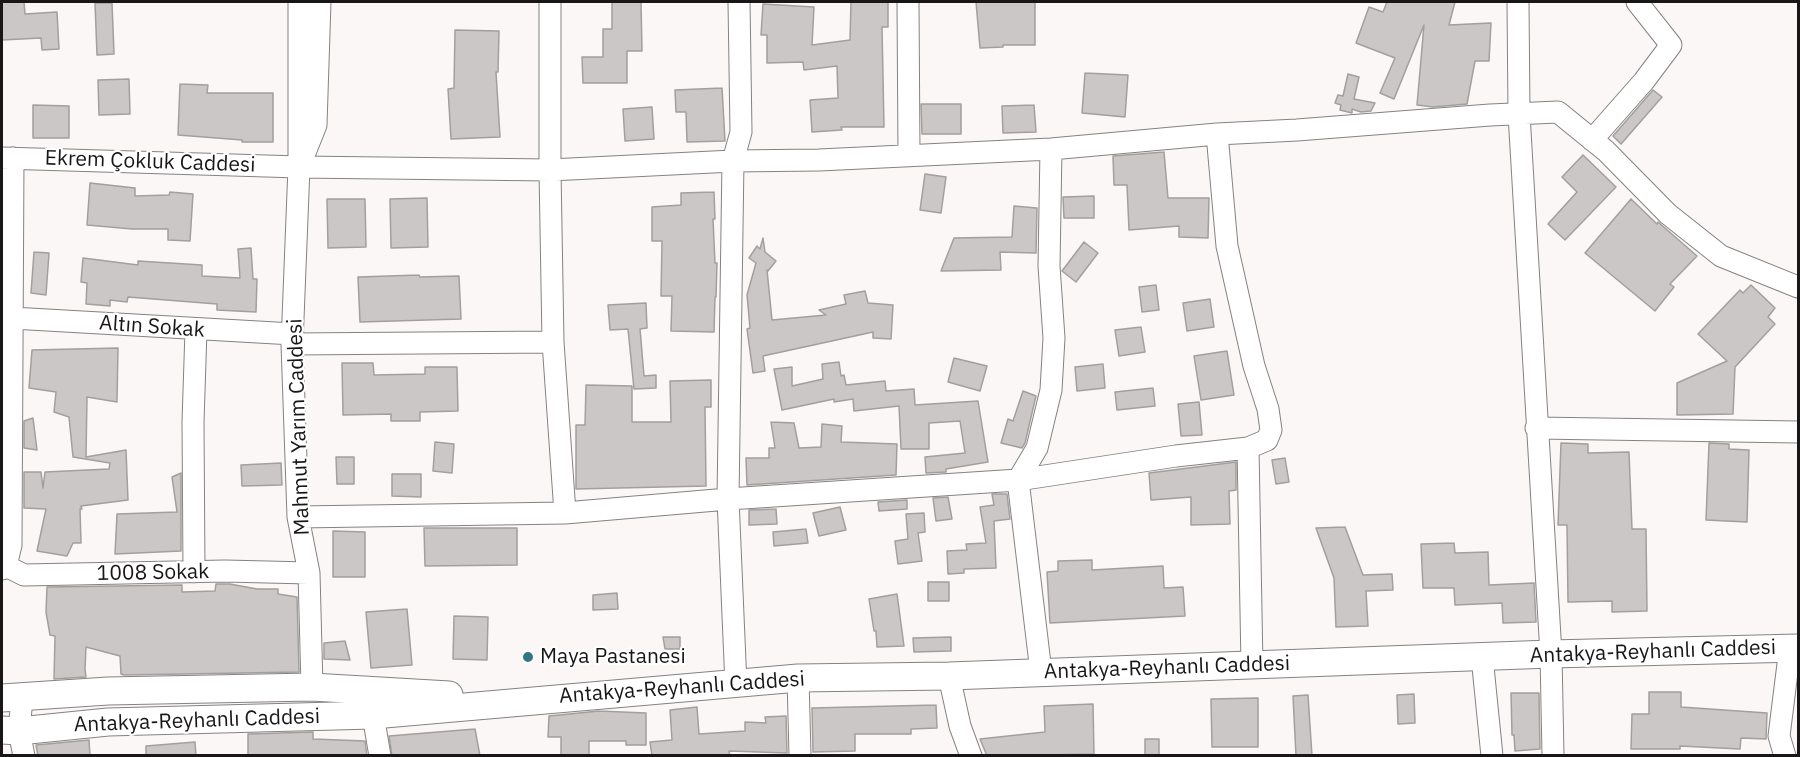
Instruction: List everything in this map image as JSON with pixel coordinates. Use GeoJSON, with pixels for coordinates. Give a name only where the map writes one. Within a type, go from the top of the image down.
{"type":"FeatureCollection","features":[{"type":"Feature","properties":{"kind":"main road","name":"Antakya-Reyhanlı Caddesi"},"geometry":{"type":"LineString","coordinates":[[15,739],[108,722],[373,715],[798,678],[949,676],[1551,654],[1794,648]]}},
{"type":"Feature","properties":{"kind":"main road","name":"Antakya-Reyhanlı Caddesi"},"geometry":{"type":"LineString","coordinates":[[12,698],[108,691],[312,687],[537,699]]}},
{"type":"Feature","properties":{"kind":"street","name":"Mahmut Yarım Caddesi"},"geometry":{"type":"LineString","coordinates":[[299,2],[299,167],[292,339],[298,517],[309,573],[312,687]]}},
{"type":"Feature","properties":{"kind":"street","name":"Mahmut Yarım Caddesi"},"geometry":{"type":"LineString","coordinates":[[299,167],[316,125],[320,2]]}},
{"type":"Feature","properties":{"kind":"street"},"geometry":{"type":"LineString","coordinates":[[544,2],[550,2],[553,342],[565,513]]}},
{"type":"Feature","properties":{"kind":"street"},"geometry":{"type":"LineString","coordinates":[[736,685],[728,500],[733,161],[741,132],[739,2]]}},
{"type":"Feature","properties":{"kind":"street"},"geometry":{"type":"LineString","coordinates":[[908,2],[909,155]]}},
{"type":"Feature","properties":{"kind":"street"},"geometry":{"type":"LineString","coordinates":[[1518,2],[1519,114],[1551,654],[1553,756]]}},
{"type":"Feature","properties":{"kind":"street"},"geometry":{"type":"LineString","coordinates":[[1592,140],[1644,81],[1671,45],[1637,2]]}},
{"type":"Feature","properties":{"kind":"street","name":"Ekrem Çokluk Caddesi"},"geometry":{"type":"LineString","coordinates":[[7,158],[299,167],[550,170],[1051,150],[1217,134],[1558,112],[1592,140],[1668,214],[1721,256],[1798,287]]}},
{"type":"Feature","properties":{"kind":"street"},"geometry":{"type":"LineString","coordinates":[[298,517],[565,513],[1018,480],[1176,456],[1248,448],[1267,440],[1271,430],[1268,409],[1254,366],[1227,246],[1217,134]]}},
{"type":"Feature","properties":{"kind":"street"},"geometry":{"type":"LineString","coordinates":[[1041,672],[1018,480],[1037,448],[1051,390],[1054,338],[1049,266],[1051,150]]}},
{"type":"Feature","properties":{"kind":"street"},"geometry":{"type":"LineString","coordinates":[[4,568],[11,545],[12,318],[7,158]]}},
{"type":"Feature","properties":{"kind":"street","name":"Altın Sokak"},"geometry":{"type":"LineString","coordinates":[[12,318],[292,339],[553,342]]}},
{"type":"Feature","properties":{"kind":"street"},"geometry":{"type":"LineString","coordinates":[[194,572],[193,422],[196,330]]}},
{"type":"Feature","properties":{"kind":"street"},"geometry":{"type":"LineString","coordinates":[[1536,428],[1798,432]]}},
{"type":"Feature","properties":{"kind":"street"},"geometry":{"type":"LineString","coordinates":[[1248,448],[1252,666]]}},
{"type":"Feature","properties":{"kind":"street","name":"1008 Sokak"},"geometry":{"type":"LineString","coordinates":[[4,568],[24,575],[194,572],[309,573]]}},
{"type":"Feature","properties":{"kind":"street"},"geometry":{"type":"LineString","coordinates":[[1785,756],[1779,736],[1794,648]]}},
{"type":"Feature","properties":{"kind":"street"},"geometry":{"type":"LineString","coordinates":[[1482,657],[1492,756]]}},
{"type":"Feature","properties":{"kind":"street"},"geometry":{"type":"LineString","coordinates":[[949,676],[960,726],[971,756]]}},
{"type":"Feature","properties":{"kind":"street"},"geometry":{"type":"LineString","coordinates":[[798,678],[800,756]]}},
{"type":"Feature","properties":{"kind":"street"},"geometry":{"type":"LineString","coordinates":[[12,698],[15,739]]}},
{"type":"Feature","properties":{"kind":"street"},"geometry":{"type":"LineString","coordinates":[[373,715],[380,756]]}},
{"type":"Feature","properties":{"kind":"building"},"geometry":{"type":"Polygon","coordinates":[[[2,2],[24,2],[25,14],[57,12],[59,49],[42,50],[41,38],[2,40],[2,2]]]}},
{"type":"Feature","properties":{"kind":"building"},"geometry":{"type":"Polygon","coordinates":[[[612,2],[641,2],[642,51],[627,51],[627,83],[583,83],[582,57],[603,57],[603,29],[612,29],[612,2]]]}},
{"type":"Feature","properties":{"kind":"building"},"geometry":{"type":"Polygon","coordinates":[[[851,2],[888,2],[888,27],[882,27],[884,127],[841,127],[842,130],[812,132],[810,100],[838,98],[837,66],[804,70],[803,62],[767,63],[767,35],[761,35],[763,4],[814,7],[812,45],[850,40],[851,2]]]}},
{"type":"Feature","properties":{"kind":"building"},"geometry":{"type":"Polygon","coordinates":[[[976,2],[1035,2],[1035,45],[980,48],[976,2]]]}},
{"type":"Feature","properties":{"kind":"building"},"geometry":{"type":"Polygon","coordinates":[[[1387,2],[1455,2],[1449,25],[1491,23],[1489,61],[1475,61],[1467,104],[1433,107],[1417,105],[1424,25],[1394,99],[1380,93],[1395,58],[1356,43],[1369,7],[1383,12],[1387,2]]]}},
{"type":"Feature","properties":{"kind":"building"},"geometry":{"type":"Polygon","coordinates":[[[95,3],[112,3],[114,54],[97,55],[95,3]]]}},
{"type":"Feature","properties":{"kind":"building"},"geometry":{"type":"Polygon","coordinates":[[[455,30],[499,31],[498,72],[496,72],[500,137],[451,139],[448,89],[454,88],[455,30]]]}},
{"type":"Feature","properties":{"kind":"building"},"geometry":{"type":"Polygon","coordinates":[[[1085,73],[1128,75],[1125,117],[1082,113],[1085,73]]]}},
{"type":"Feature","properties":{"kind":"building"},"geometry":{"type":"Polygon","coordinates":[[[1348,74],[1359,77],[1354,99],[1375,103],[1371,111],[1361,112],[1352,109],[1352,113],[1340,110],[1341,105],[1335,103],[1338,95],[1343,96],[1348,74]]]}},
{"type":"Feature","properties":{"kind":"building"},"geometry":{"type":"Polygon","coordinates":[[[129,79],[130,114],[99,115],[98,80],[129,79]]]}},
{"type":"Feature","properties":{"kind":"building"},"geometry":{"type":"Polygon","coordinates":[[[180,84],[208,85],[207,93],[273,93],[273,142],[242,142],[242,140],[178,135],[180,84]]]}},
{"type":"Feature","properties":{"kind":"building"},"geometry":{"type":"Polygon","coordinates":[[[722,88],[725,141],[687,142],[686,112],[676,112],[675,90],[722,88]]]}},
{"type":"Feature","properties":{"kind":"building"},"geometry":{"type":"Polygon","coordinates":[[[1653,90],[1662,97],[1621,144],[1613,136],[1653,90]]]}},
{"type":"Feature","properties":{"kind":"building"},"geometry":{"type":"Polygon","coordinates":[[[921,104],[961,104],[961,134],[922,134],[921,104]]]}},
{"type":"Feature","properties":{"kind":"building"},"geometry":{"type":"Polygon","coordinates":[[[33,105],[69,106],[69,138],[33,138],[33,105]]]}},
{"type":"Feature","properties":{"kind":"building"},"geometry":{"type":"Polygon","coordinates":[[[1034,105],[1036,132],[1003,133],[1002,106],[1034,105]]]}},
{"type":"Feature","properties":{"kind":"building"},"geometry":{"type":"Polygon","coordinates":[[[652,107],[654,139],[625,141],[623,109],[652,107]]]}},
{"type":"Feature","properties":{"kind":"building"},"geometry":{"type":"Polygon","coordinates":[[[1164,152],[1168,198],[1209,198],[1208,238],[1179,237],[1179,226],[1129,230],[1127,185],[1114,185],[1113,156],[1164,152]]]}},
{"type":"Feature","properties":{"kind":"building"},"geometry":{"type":"Polygon","coordinates":[[[1583,155],[1616,187],[1565,240],[1548,224],[1577,192],[1562,177],[1583,155]]]}},
{"type":"Feature","properties":{"kind":"building"},"geometry":{"type":"Polygon","coordinates":[[[925,174],[946,177],[941,213],[920,210],[925,174]]]}},
{"type":"Feature","properties":{"kind":"building"},"geometry":{"type":"Polygon","coordinates":[[[90,183],[135,188],[135,196],[169,195],[170,192],[193,194],[190,241],[168,240],[168,229],[87,225],[90,183]]]}},
{"type":"Feature","properties":{"kind":"building"},"geometry":{"type":"Polygon","coordinates":[[[714,192],[715,219],[713,219],[715,263],[717,263],[714,332],[671,331],[672,296],[661,296],[662,241],[652,241],[652,207],[681,205],[681,193],[714,192]]]}},
{"type":"Feature","properties":{"kind":"building"},"geometry":{"type":"Polygon","coordinates":[[[1094,196],[1094,218],[1064,218],[1063,197],[1094,196]]]}},
{"type":"Feature","properties":{"kind":"building"},"geometry":{"type":"Polygon","coordinates":[[[427,198],[428,247],[391,248],[390,199],[427,198]]]}},
{"type":"Feature","properties":{"kind":"building"},"geometry":{"type":"Polygon","coordinates":[[[327,199],[365,199],[366,247],[328,248],[327,199]]]}},
{"type":"Feature","properties":{"kind":"building"},"geometry":{"type":"Polygon","coordinates":[[[1631,199],[1657,224],[1658,222],[1697,256],[1670,284],[1674,287],[1655,311],[1585,253],[1631,199]]]}},
{"type":"Feature","properties":{"kind":"building"},"geometry":{"type":"Polygon","coordinates":[[[1014,206],[1037,208],[1036,253],[1000,252],[1001,270],[941,271],[954,238],[1012,237],[1014,206]]]}},
{"type":"Feature","properties":{"kind":"building"},"geometry":{"type":"Polygon","coordinates":[[[763,238],[765,252],[776,261],[767,270],[772,320],[826,315],[819,310],[846,304],[844,295],[865,291],[868,303],[893,305],[891,339],[873,338],[873,332],[763,356],[765,371],[753,373],[747,329],[750,328],[747,295],[756,263],[749,258],[757,246],[760,249],[763,238]]]}},
{"type":"Feature","properties":{"kind":"building"},"geometry":{"type":"Polygon","coordinates":[[[1084,242],[1098,253],[1076,282],[1062,271],[1084,242]]]}},
{"type":"Feature","properties":{"kind":"building"},"geometry":{"type":"Polygon","coordinates":[[[251,248],[253,279],[257,279],[256,312],[217,310],[217,304],[128,297],[127,302],[110,300],[110,306],[86,304],[87,283],[81,282],[83,258],[138,265],[138,261],[202,265],[202,276],[240,278],[238,249],[251,248]]]}},
{"type":"Feature","properties":{"kind":"building"},"geometry":{"type":"Polygon","coordinates":[[[34,252],[49,253],[46,295],[31,293],[34,252]]]}},
{"type":"Feature","properties":{"kind":"building"},"geometry":{"type":"Polygon","coordinates":[[[419,275],[420,277],[459,276],[461,319],[360,322],[358,277],[419,275]]]}},
{"type":"Feature","properties":{"kind":"building"},"geometry":{"type":"Polygon","coordinates":[[[1156,285],[1159,310],[1142,312],[1139,287],[1156,285]]]}},
{"type":"Feature","properties":{"kind":"building"},"geometry":{"type":"Polygon","coordinates":[[[1751,285],[1775,308],[1768,317],[1775,324],[1735,367],[1733,414],[1677,415],[1677,383],[1727,361],[1698,334],[1740,290],[1743,293],[1751,285]]]}},
{"type":"Feature","properties":{"kind":"building"},"geometry":{"type":"Polygon","coordinates":[[[1210,299],[1214,327],[1187,331],[1183,303],[1210,299]]]}},
{"type":"Feature","properties":{"kind":"building"},"geometry":{"type":"Polygon","coordinates":[[[646,303],[647,328],[640,329],[644,376],[656,375],[656,388],[634,389],[628,329],[610,330],[608,305],[646,303]]]}},
{"type":"Feature","properties":{"kind":"building"},"geometry":{"type":"Polygon","coordinates":[[[1141,327],[1145,352],[1119,356],[1115,330],[1141,327]]]}},
{"type":"Feature","properties":{"kind":"building"},"geometry":{"type":"Polygon","coordinates":[[[118,348],[117,402],[87,397],[86,457],[126,450],[128,500],[81,506],[81,543],[73,543],[67,556],[37,551],[46,509],[24,508],[24,472],[41,472],[43,488],[45,472],[109,469],[110,463],[73,457],[69,417],[54,412],[56,392],[29,388],[32,350],[118,348]]]}},
{"type":"Feature","properties":{"kind":"building"},"geometry":{"type":"Polygon","coordinates":[[[1227,351],[1234,395],[1201,400],[1194,356],[1227,351]]]}},
{"type":"Feature","properties":{"kind":"building"},"geometry":{"type":"Polygon","coordinates":[[[954,358],[987,366],[980,391],[948,382],[954,358]]]}},
{"type":"Feature","properties":{"kind":"building"},"geometry":{"type":"Polygon","coordinates":[[[839,362],[841,376],[844,375],[846,385],[885,381],[886,391],[914,389],[915,405],[978,401],[988,462],[946,469],[946,472],[926,473],[925,457],[965,453],[960,421],[929,423],[929,449],[901,449],[899,406],[854,411],[853,399],[834,402],[834,399],[782,410],[774,369],[792,367],[792,386],[823,379],[822,364],[839,362]]]}},
{"type":"Feature","properties":{"kind":"building"},"geometry":{"type":"Polygon","coordinates":[[[342,363],[373,363],[374,375],[425,374],[425,367],[457,367],[458,411],[420,412],[420,421],[391,421],[391,414],[343,415],[342,363]]]}},
{"type":"Feature","properties":{"kind":"building"},"geometry":{"type":"Polygon","coordinates":[[[1103,364],[1105,388],[1077,391],[1075,367],[1103,364]]]}},
{"type":"Feature","properties":{"kind":"building"},"geometry":{"type":"Polygon","coordinates":[[[711,380],[711,407],[705,407],[706,486],[576,489],[576,425],[585,425],[586,385],[632,386],[632,422],[671,422],[670,381],[711,380]]]}},
{"type":"Feature","properties":{"kind":"building"},"geometry":{"type":"Polygon","coordinates":[[[1153,388],[1155,406],[1117,410],[1115,392],[1153,388]]]}},
{"type":"Feature","properties":{"kind":"building"},"geometry":{"type":"Polygon","coordinates":[[[1023,391],[1036,396],[1022,448],[1001,443],[1008,419],[1013,421],[1023,391]]]}},
{"type":"Feature","properties":{"kind":"building"},"geometry":{"type":"Polygon","coordinates":[[[1199,402],[1202,435],[1181,436],[1178,404],[1199,402]]]}},
{"type":"Feature","properties":{"kind":"building"},"geometry":{"type":"Polygon","coordinates":[[[33,418],[37,450],[24,448],[24,421],[33,418]]]}},
{"type":"Feature","properties":{"kind":"building"},"geometry":{"type":"Polygon","coordinates":[[[771,422],[794,423],[799,448],[821,447],[822,424],[842,426],[841,442],[897,444],[896,475],[747,485],[746,458],[769,458],[769,448],[775,448],[771,422]]]}},
{"type":"Feature","properties":{"kind":"building"},"geometry":{"type":"Polygon","coordinates":[[[435,442],[454,444],[452,473],[433,471],[435,442]]]}},
{"type":"Feature","properties":{"kind":"building"},"geometry":{"type":"Polygon","coordinates":[[[1561,443],[1588,444],[1588,453],[1629,452],[1632,529],[1646,529],[1647,611],[1612,612],[1612,601],[1568,602],[1567,525],[1558,525],[1561,443]]]}},
{"type":"Feature","properties":{"kind":"building"},"geometry":{"type":"Polygon","coordinates":[[[1709,443],[1729,444],[1729,449],[1749,450],[1747,522],[1706,520],[1709,443]]]}},
{"type":"Feature","properties":{"kind":"building"},"geometry":{"type":"Polygon","coordinates":[[[336,457],[354,457],[354,484],[337,484],[336,457]]]}},
{"type":"Feature","properties":{"kind":"building"},"geometry":{"type":"Polygon","coordinates":[[[1285,458],[1289,482],[1276,484],[1272,460],[1285,458]]]}},
{"type":"Feature","properties":{"kind":"building"},"geometry":{"type":"Polygon","coordinates":[[[1236,462],[1236,490],[1229,491],[1230,524],[1191,525],[1191,497],[1151,500],[1149,473],[1236,462]]]}},
{"type":"Feature","properties":{"kind":"building"},"geometry":{"type":"Polygon","coordinates":[[[281,463],[282,485],[242,486],[241,465],[281,463]]]}},
{"type":"Feature","properties":{"kind":"building"},"geometry":{"type":"Polygon","coordinates":[[[181,473],[181,551],[115,554],[117,514],[177,512],[172,477],[181,473]]]}},
{"type":"Feature","properties":{"kind":"building"},"geometry":{"type":"Polygon","coordinates":[[[392,474],[421,474],[421,497],[392,496],[392,474]]]}},
{"type":"Feature","properties":{"kind":"building"},"geometry":{"type":"Polygon","coordinates":[[[992,494],[1007,494],[1010,519],[994,521],[996,568],[964,569],[964,573],[948,574],[947,551],[967,550],[966,544],[986,543],[980,507],[994,505],[992,494]]]}},
{"type":"Feature","properties":{"kind":"building"},"geometry":{"type":"Polygon","coordinates":[[[948,497],[952,519],[936,521],[933,498],[948,497]]]}},
{"type":"Feature","properties":{"kind":"building"},"geometry":{"type":"Polygon","coordinates":[[[907,500],[907,509],[879,511],[878,502],[907,500]]]}},
{"type":"Feature","properties":{"kind":"building"},"geometry":{"type":"Polygon","coordinates":[[[840,507],[846,530],[819,536],[813,513],[840,507]]]}},
{"type":"Feature","properties":{"kind":"building"},"geometry":{"type":"Polygon","coordinates":[[[776,509],[777,524],[749,525],[749,510],[776,509]]]}},
{"type":"Feature","properties":{"kind":"building"},"geometry":{"type":"Polygon","coordinates":[[[924,513],[925,532],[918,533],[922,561],[898,564],[895,541],[908,539],[906,514],[924,513]]]}},
{"type":"Feature","properties":{"kind":"building"},"geometry":{"type":"Polygon","coordinates":[[[1345,527],[1363,575],[1392,574],[1393,590],[1366,591],[1368,626],[1336,627],[1334,578],[1316,528],[1345,527]]]}},
{"type":"Feature","properties":{"kind":"building"},"geometry":{"type":"Polygon","coordinates":[[[424,528],[517,528],[517,565],[425,566],[424,528]]]}},
{"type":"Feature","properties":{"kind":"building"},"geometry":{"type":"Polygon","coordinates":[[[806,529],[808,543],[774,546],[773,532],[806,529]]]}},
{"type":"Feature","properties":{"kind":"building"},"geometry":{"type":"Polygon","coordinates":[[[333,531],[365,532],[365,577],[333,577],[333,531]]]}},
{"type":"Feature","properties":{"kind":"building"},"geometry":{"type":"Polygon","coordinates":[[[1454,543],[1455,553],[1488,552],[1489,585],[1534,583],[1536,622],[1503,623],[1502,603],[1455,605],[1454,588],[1423,588],[1421,544],[1454,543]]]}},
{"type":"Feature","properties":{"kind":"building"},"geometry":{"type":"Polygon","coordinates":[[[1092,560],[1092,570],[1163,566],[1164,588],[1183,587],[1185,616],[1050,623],[1047,572],[1058,571],[1058,561],[1092,560]]]}},
{"type":"Feature","properties":{"kind":"building"},"geometry":{"type":"Polygon","coordinates":[[[928,582],[949,582],[949,601],[928,601],[928,582]]]}},
{"type":"Feature","properties":{"kind":"building"},"geometry":{"type":"Polygon","coordinates":[[[216,584],[278,589],[278,594],[297,597],[299,672],[124,675],[121,674],[120,656],[86,647],[86,677],[54,679],[55,636],[50,635],[46,612],[47,587],[182,585],[182,592],[215,591],[216,584]]]}},
{"type":"Feature","properties":{"kind":"building"},"geometry":{"type":"Polygon","coordinates":[[[617,593],[618,609],[593,610],[593,595],[617,593]]]}},
{"type":"Feature","properties":{"kind":"building"},"geometry":{"type":"Polygon","coordinates":[[[897,594],[904,646],[877,647],[869,599],[897,594]]]}},
{"type":"Feature","properties":{"kind":"building"},"geometry":{"type":"Polygon","coordinates":[[[407,609],[412,665],[371,668],[366,612],[407,609]]]}},
{"type":"Feature","properties":{"kind":"building"},"geometry":{"type":"Polygon","coordinates":[[[454,616],[488,617],[487,660],[453,659],[454,616]]]}},
{"type":"Feature","properties":{"kind":"building"},"geometry":{"type":"Polygon","coordinates":[[[663,637],[680,637],[680,649],[665,649],[663,637]]]}},
{"type":"Feature","properties":{"kind":"building"},"geometry":{"type":"Polygon","coordinates":[[[951,637],[951,651],[914,652],[913,638],[951,637]]]}},
{"type":"Feature","properties":{"kind":"building"},"geometry":{"type":"Polygon","coordinates":[[[345,641],[350,660],[324,659],[324,643],[345,641]]]}},
{"type":"Feature","properties":{"kind":"building"},"geometry":{"type":"Polygon","coordinates":[[[1649,692],[1681,692],[1681,707],[1767,713],[1766,739],[1741,738],[1740,749],[1680,746],[1680,749],[1631,749],[1632,714],[1649,714],[1649,692]]]}},
{"type":"Feature","properties":{"kind":"building"},"geometry":{"type":"Polygon","coordinates":[[[1511,693],[1539,693],[1540,749],[1515,751],[1514,735],[1512,735],[1511,693]]]}},
{"type":"Feature","properties":{"kind":"building"},"geometry":{"type":"Polygon","coordinates":[[[1414,694],[1415,723],[1398,724],[1397,695],[1414,694]]]}},
{"type":"Feature","properties":{"kind":"building"},"geometry":{"type":"Polygon","coordinates":[[[1308,695],[1312,756],[1296,756],[1293,696],[1308,695]]]}},
{"type":"Feature","properties":{"kind":"building"},"geometry":{"type":"Polygon","coordinates":[[[1258,698],[1258,747],[1212,747],[1211,699],[1258,698]]]}},
{"type":"Feature","properties":{"kind":"building"},"geometry":{"type":"Polygon","coordinates":[[[1093,704],[1094,754],[987,756],[980,739],[1045,732],[1044,706],[1093,704]]]}},
{"type":"Feature","properties":{"kind":"building"},"geometry":{"type":"Polygon","coordinates":[[[936,705],[937,728],[911,729],[911,734],[855,734],[855,751],[813,752],[812,708],[936,705]]]}},
{"type":"Feature","properties":{"kind":"building"},"geometry":{"type":"Polygon","coordinates":[[[697,707],[699,734],[745,731],[745,722],[766,723],[765,717],[786,716],[787,753],[729,751],[730,756],[652,756],[650,742],[672,740],[670,710],[697,707]]]}},
{"type":"Feature","properties":{"kind":"building"},"geometry":{"type":"Polygon","coordinates":[[[599,711],[646,713],[646,745],[626,745],[626,741],[589,741],[589,756],[561,756],[561,737],[548,737],[549,716],[599,711]]]}},
{"type":"Feature","properties":{"kind":"building"},"geometry":{"type":"Polygon","coordinates":[[[475,729],[480,756],[392,756],[389,736],[475,729]]]}},
{"type":"Feature","properties":{"kind":"building"},"geometry":{"type":"Polygon","coordinates":[[[313,732],[313,739],[365,741],[367,756],[248,756],[248,734],[313,732]]]}},
{"type":"Feature","properties":{"kind":"building"},"geometry":{"type":"Polygon","coordinates":[[[1145,739],[1159,739],[1159,756],[1145,756],[1145,739]]]}},
{"type":"Feature","properties":{"kind":"building"},"geometry":{"type":"Polygon","coordinates":[[[89,740],[90,756],[38,756],[36,745],[89,740]]]}},
{"type":"Feature","properties":{"kind":"building"},"geometry":{"type":"Polygon","coordinates":[[[195,742],[196,756],[146,756],[146,746],[195,742]]]}},
{"type":"Feature","properties":{"kind":"place","name":"Maya Pastanesi"},"geometry":{"type":"Point","coordinates":[528,657]}}]}
